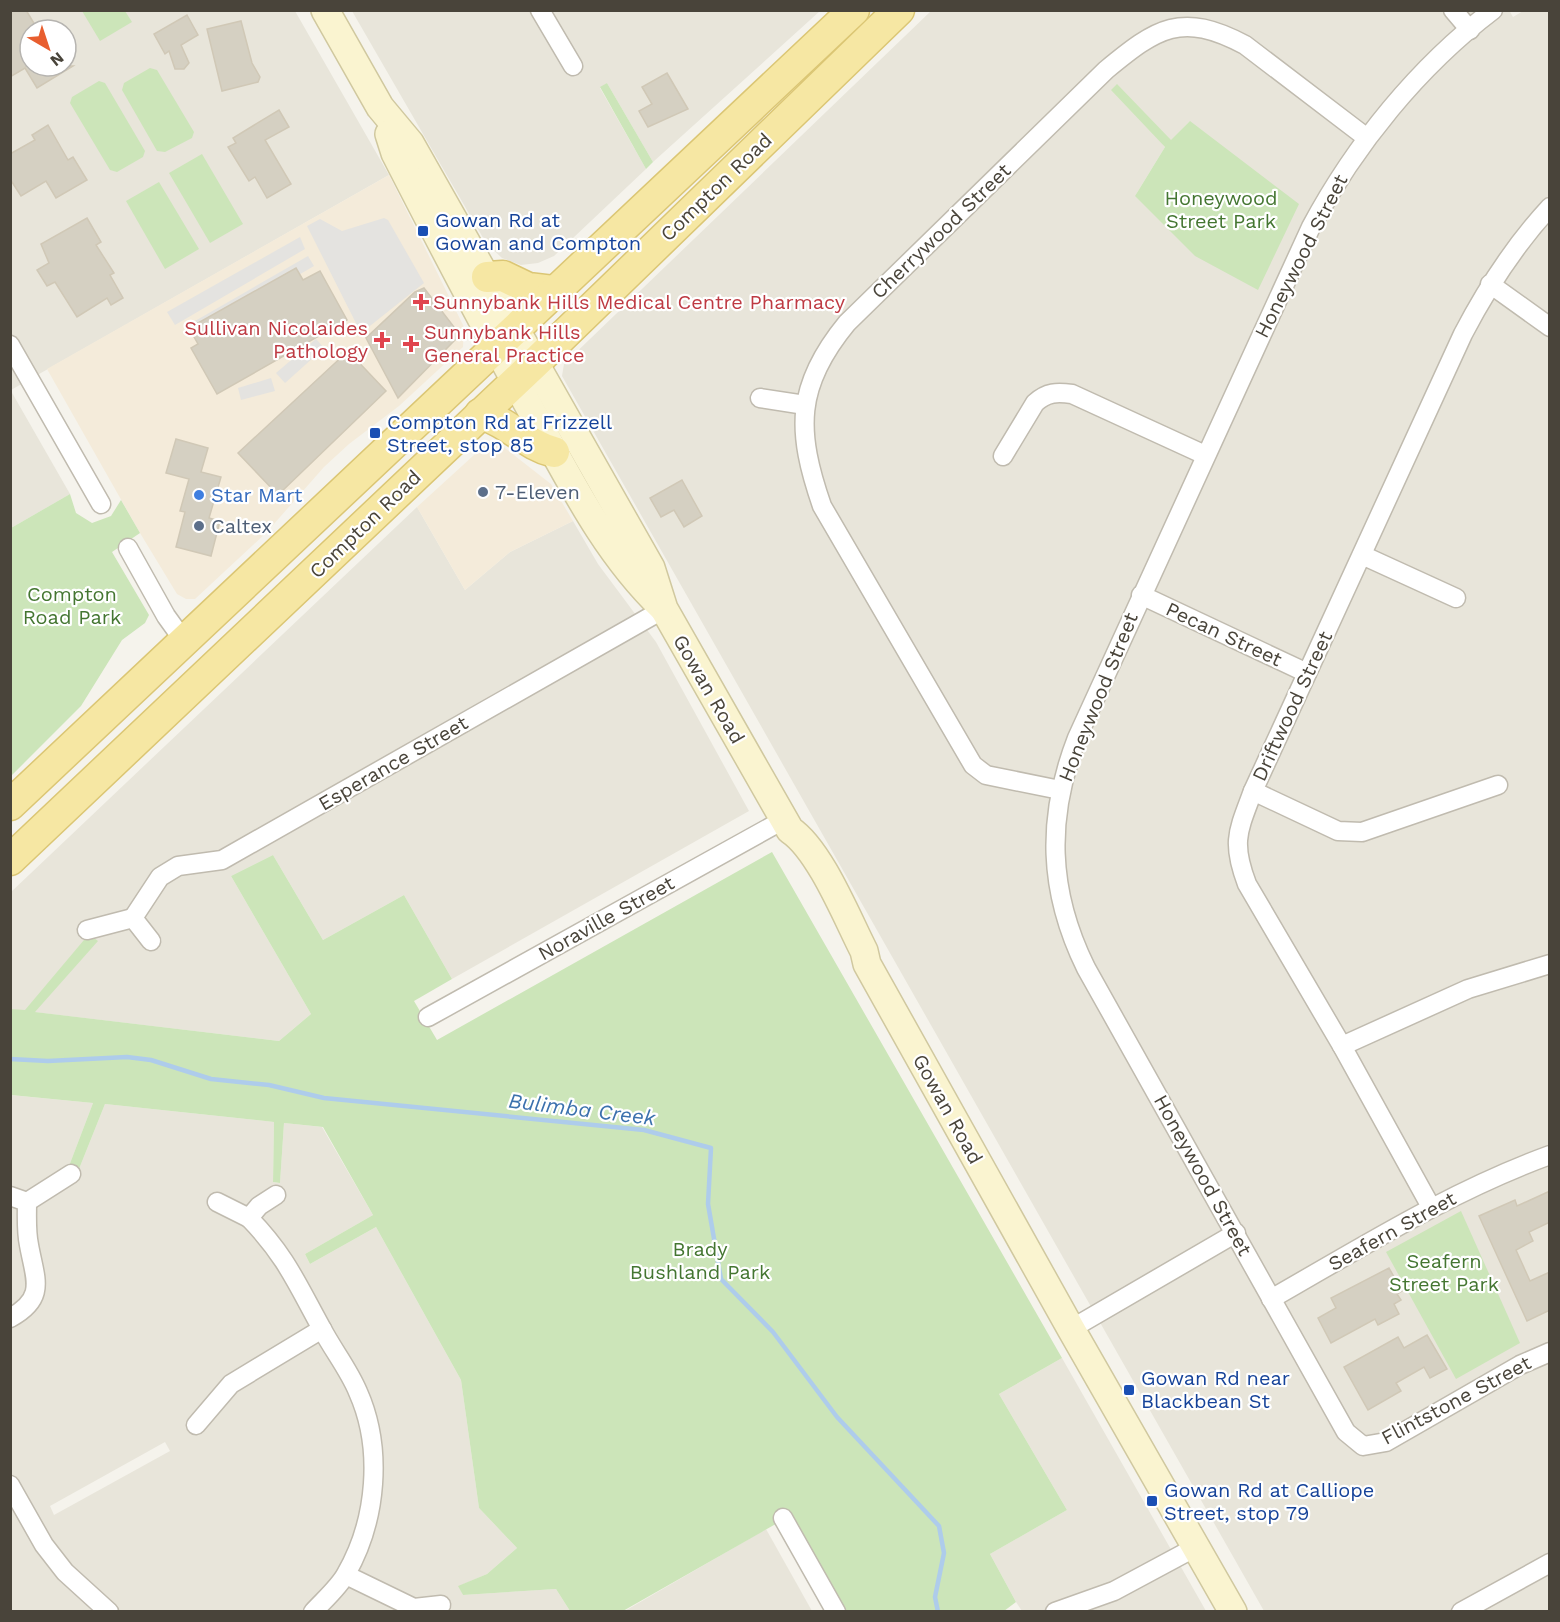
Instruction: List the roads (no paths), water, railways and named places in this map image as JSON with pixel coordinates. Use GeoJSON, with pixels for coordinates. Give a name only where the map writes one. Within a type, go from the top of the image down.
{"type":"FeatureCollection","features":[{"type":"Feature","properties":{"kind":"main road","name":"Gowan Road"},"geometry":{"type":"LineString","coordinates":[[325,10],[380,107],[410,143],[487,278],[505,337]]}},
{"type":"Feature","properties":{"kind":"main road","name":"Compton Road"},"geometry":{"type":"LineString","coordinates":[[10,805],[553,291],[854,10]]}},
{"type":"Feature","properties":{"kind":"main road","name":"Compton Road"},"geometry":{"type":"LineString","coordinates":[[10,860],[525,372],[899,10]]}},
{"type":"Feature","properties":{"kind":"main road","name":"Gowan Road"},"geometry":{"type":"LineString","coordinates":[[380,107],[395,153],[525,372],[651,568],[664,609],[787,825],[804,839],[818,862],[864,951],[867,964],[1071,1329],[1233,1611]]}},
{"type":"Feature","properties":{"kind":"main road"},"geometry":{"type":"LineString","coordinates":[[487,278],[503,276],[528,288],[553,291]]}},
{"type":"Feature","properties":{"kind":"main road","name":"Gowan Road"},"geometry":{"type":"LineString","coordinates":[[525,372],[554,452],[601,533],[634,580],[664,609]]}},
{"type":"Feature","properties":{"kind":"main road"},"geometry":{"type":"LineString","coordinates":[[480,414],[507,424],[536,448],[554,452]]}},
{"type":"Feature","properties":{"kind":"street"},"geometry":{"type":"LineString","coordinates":[[540,10],[573,66]]}},
{"type":"Feature","properties":{"kind":"street"},"geometry":{"type":"LineString","coordinates":[[1453,10],[1470,30]]}},
{"type":"Feature","properties":{"kind":"street","name":"Honeywood Street"},"geometry":{"type":"LineString","coordinates":[[1363,1446],[1346,1432],[1077,949],[1067,923],[1055,861],[1056,812],[1060,790],[1077,738],[1205,455],[1311,227],[1330,192],[1367,138],[1416,82],[1493,10]]}},
{"type":"Feature","properties":{"kind":"street","name":"Cherrywood Street"},"geometry":{"type":"LineString","coordinates":[[1060,790],[986,775],[967,757],[822,506],[809,469],[804,434],[805,405],[811,380],[825,348],[847,323],[1106,70],[1145,38],[1195,18],[1245,45],[1367,138]]}},
{"type":"Feature","properties":{"kind":"street","name":"Driftwood Street"},"geometry":{"type":"LineString","coordinates":[[1431,1207],[1342,1046],[1247,884],[1237,858],[1238,832],[1253,791],[1463,334],[1490,284],[1527,232],[1550,207]]}},
{"type":"Feature","properties":{"kind":"street"},"geometry":{"type":"LineString","coordinates":[[1490,284],[1550,327]]}},
{"type":"Feature","properties":{"kind":"street"},"geometry":{"type":"LineString","coordinates":[[10,345],[101,504]]}},
{"type":"Feature","properties":{"kind":"street"},"geometry":{"type":"LineString","coordinates":[[1003,456],[1035,403],[1050,393],[1060,392],[1072,394],[1205,455]]}},
{"type":"Feature","properties":{"kind":"street"},"geometry":{"type":"LineString","coordinates":[[760,398],[805,405]]}},
{"type":"Feature","properties":{"kind":"street"},"geometry":{"type":"LineString","coordinates":[[128,548],[166,616],[184,641]]}},
{"type":"Feature","properties":{"kind":"street"},"geometry":{"type":"LineString","coordinates":[[1362,555],[1456,598]]}},
{"type":"Feature","properties":{"kind":"street","name":"Pecan Street"},"geometry":{"type":"LineString","coordinates":[[1141,595],[1307,673]]}},
{"type":"Feature","properties":{"kind":"street","name":"Esperance Street"},"geometry":{"type":"LineString","coordinates":[[133,918],[160,877],[178,866],[222,860],[664,609]]}},
{"type":"Feature","properties":{"kind":"street"},"geometry":{"type":"LineString","coordinates":[[1253,791],[1338,831],[1362,832],[1498,785]]}},
{"type":"Feature","properties":{"kind":"street","name":"Noraville Street"},"geometry":{"type":"LineString","coordinates":[[428,1017],[787,825]]}},
{"type":"Feature","properties":{"kind":"street"},"geometry":{"type":"LineString","coordinates":[[87,930],[133,918],[151,941]]}},
{"type":"Feature","properties":{"kind":"street"},"geometry":{"type":"LineString","coordinates":[[1342,1046],[1468,989],[1550,964]]}},
{"type":"Feature","properties":{"kind":"street","name":"Seafern Street"},"geometry":{"type":"LineString","coordinates":[[1271,1299],[1431,1207],[1507,1171],[1550,1155]]}},
{"type":"Feature","properties":{"kind":"street"},"geometry":{"type":"LineString","coordinates":[[10,1318],[24,1311],[34,1299],[37,1285],[19,1199],[71,1174]]}},
{"type":"Feature","properties":{"kind":"street"},"geometry":{"type":"LineString","coordinates":[[249,1218],[259,1206],[276,1195]]}},
{"type":"Feature","properties":{"kind":"street"},"geometry":{"type":"LineString","coordinates":[[217,1202],[249,1218],[275,1245],[291,1269],[358,1392],[371,1433],[374,1473],[369,1509],[346,1575],[313,1611]]}},
{"type":"Feature","properties":{"kind":"street"},"geometry":{"type":"LineString","coordinates":[[1071,1329],[1236,1233]]}},
{"type":"Feature","properties":{"kind":"street"},"geometry":{"type":"LineString","coordinates":[[196,1425],[231,1384],[322,1329]]}},
{"type":"Feature","properties":{"kind":"street","name":"Flintstone Street"},"geometry":{"type":"LineString","coordinates":[[1363,1446],[1386,1442],[1520,1365],[1550,1352]]}},
{"type":"Feature","properties":{"kind":"street"},"geometry":{"type":"LineString","coordinates":[[10,1485],[17,1513],[65,1572],[109,1611]]}},
{"type":"Feature","properties":{"kind":"street"},"geometry":{"type":"LineString","coordinates":[[783,1518],[836,1611]]}},
{"type":"Feature","properties":{"kind":"street"},"geometry":{"type":"LineString","coordinates":[[1055,1611],[1114,1591],[1196,1547]]}},
{"type":"Feature","properties":{"kind":"street"},"geometry":{"type":"LineString","coordinates":[[1461,1611],[1550,1563]]}},
{"type":"Feature","properties":{"kind":"street"},"geometry":{"type":"LineString","coordinates":[[346,1575],[414,1608],[441,1605]]}},
{"type":"Feature","properties":{"kind":"waterway","name":"Bulimba Creek"},"geometry":{"type":"LineString","coordinates":[[10,1059],[48,1061],[127,1057],[151,1060],[211,1079],[269,1085],[324,1098],[644,1130],[711,1148],[708,1204],[721,1279],[773,1332],[837,1417],[939,1526],[944,1553],[935,1597],[938,1612]]}},
{"type":"Feature","properties":{"kind":"place","name":"Gowan Rd at Gowan and Compton"},"geometry":{"type":"Point","coordinates":[423,231]}},
{"type":"Feature","properties":{"kind":"place","name":"Sunnybank Hills Medical Centre Pharmacy"},"geometry":{"type":"Point","coordinates":[421,302]}},
{"type":"Feature","properties":{"kind":"place","name":"Sullivan Nicolaides Pathology"},"geometry":{"type":"Point","coordinates":[382,340]}},
{"type":"Feature","properties":{"kind":"place","name":"Sunnybank Hills General Practice"},"geometry":{"type":"Point","coordinates":[411,344]}},
{"type":"Feature","properties":{"kind":"place","name":"Compton Rd at Frizzell Street, stop 85"},"geometry":{"type":"Point","coordinates":[375,433]}},
{"type":"Feature","properties":{"kind":"place","name":"7-Eleven"},"geometry":{"type":"Point","coordinates":[483,492]}},
{"type":"Feature","properties":{"kind":"place","name":"Star Mart"},"geometry":{"type":"Point","coordinates":[199,495]}},
{"type":"Feature","properties":{"kind":"place","name":"Caltex"},"geometry":{"type":"Point","coordinates":[199,526]}},
{"type":"Feature","properties":{"kind":"place","name":"Gowan Rd near Blackbean St"},"geometry":{"type":"Point","coordinates":[1129,1390]}},
{"type":"Feature","properties":{"kind":"place","name":"Gowan Rd at Calliope Street, stop 79"},"geometry":{"type":"Point","coordinates":[1152,1501]}},
{"type":"Feature","properties":{"kind":"park label","name":"Honeywood Street Park"},"geometry":{"type":"Point","coordinates":[1221,210]}},
{"type":"Feature","properties":{"kind":"park label","name":"Compton Road Park"},"geometry":{"type":"Point","coordinates":[72,606]}},
{"type":"Feature","properties":{"kind":"park label","name":"Brady Bushland Park"},"geometry":{"type":"Point","coordinates":[700,1260]}},
{"type":"Feature","properties":{"kind":"park label","name":"Seafern Street Park"},"geometry":{"type":"Point","coordinates":[1444,1272]}}]}
